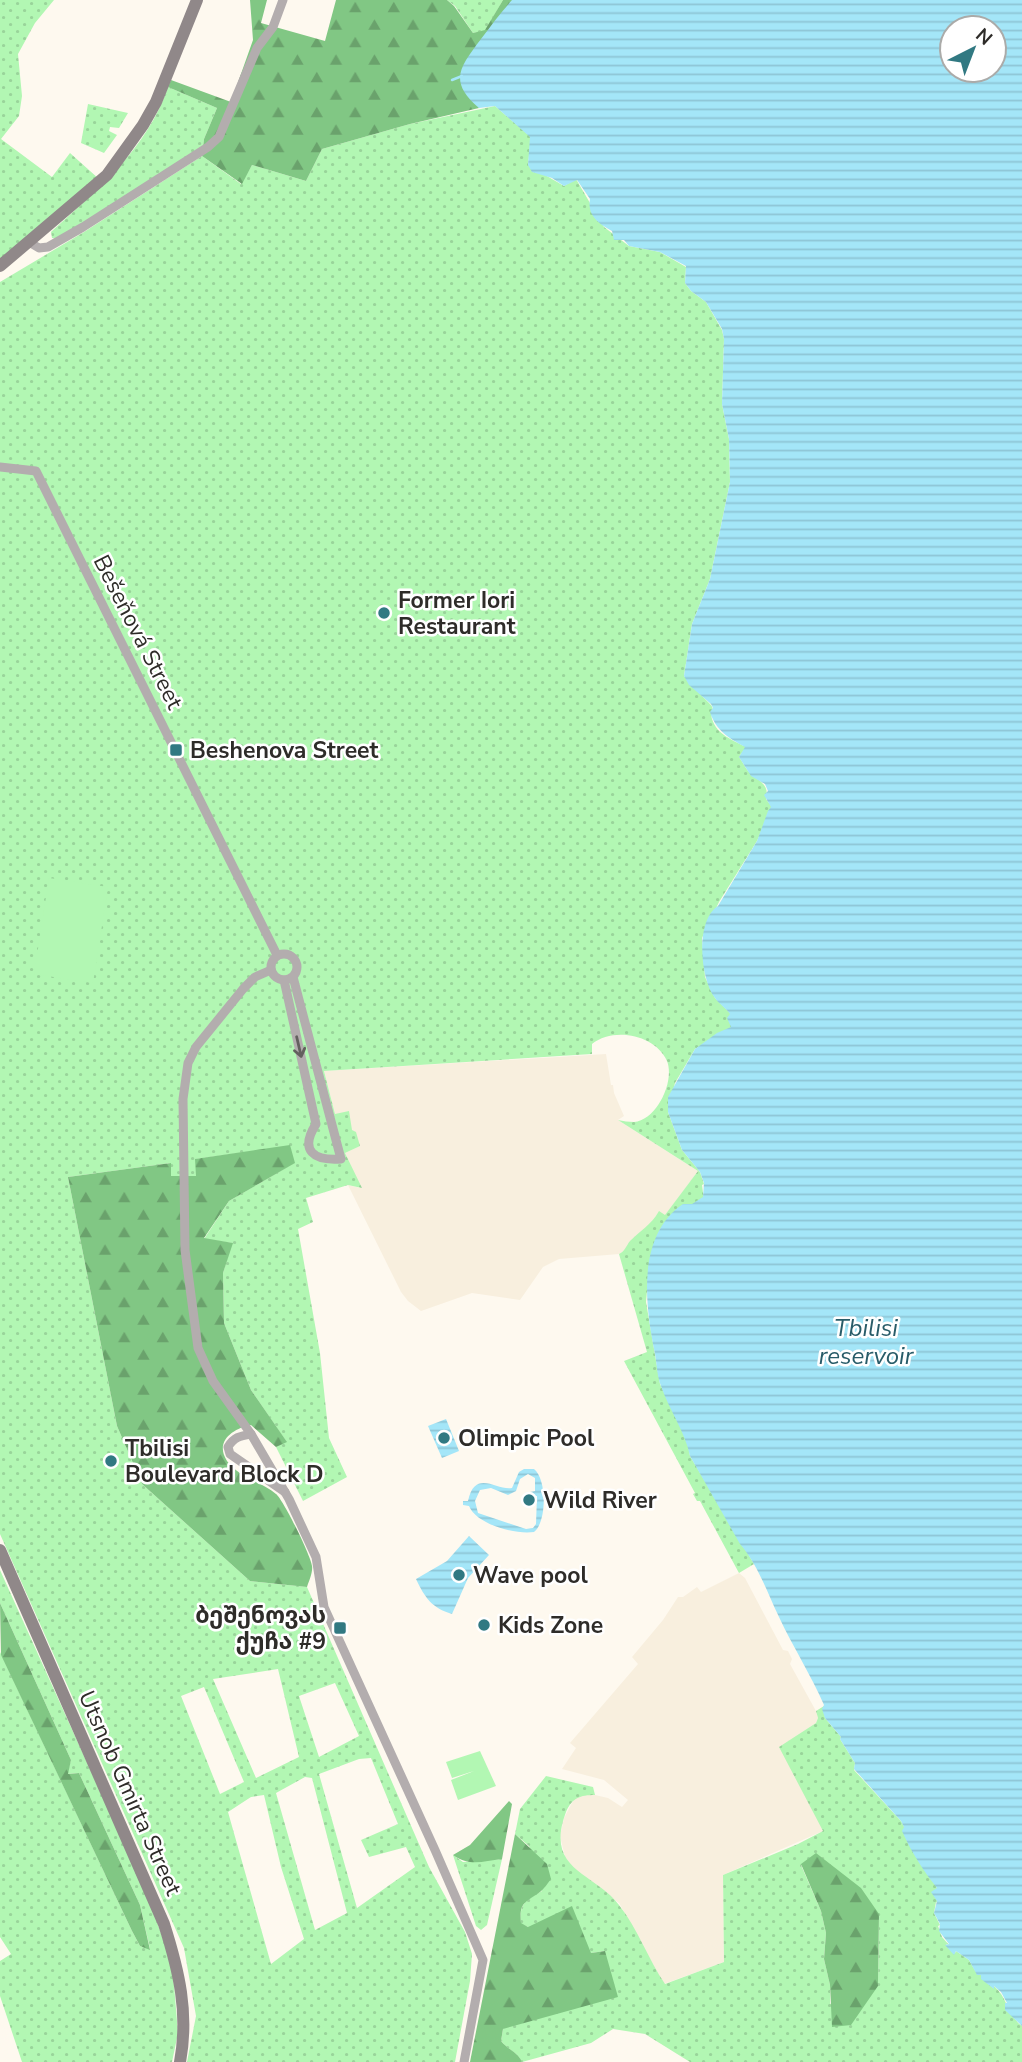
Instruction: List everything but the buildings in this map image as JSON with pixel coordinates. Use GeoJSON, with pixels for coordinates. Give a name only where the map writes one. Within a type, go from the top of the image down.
{"type":"FeatureCollection","features":[{"type":"Feature","properties":{"kind":"main road"},"geometry":{"type":"LineString","coordinates":[[0,266],[107,175],[156,102],[197,0]]}},
{"type":"Feature","properties":{"kind":"main road","name":"Utsnob Gmirta Street"},"geometry":{"type":"LineString","coordinates":[[0,1550],[164,1924],[178,1969],[183,1998],[185,2036],[180,2062]]}},
{"type":"Feature","properties":{"kind":"street"},"geometry":{"type":"LineString","coordinates":[[29,242],[39,248],[48,247],[83,228],[213,142],[226,125],[257,48],[273,27],[284,0]]}},
{"type":"Feature","properties":{"kind":"street","name":"Bešeňová Street"},"geometry":{"type":"LineString","coordinates":[[0,467],[36,471],[277,955]]}},
{"type":"Feature","properties":{"kind":"street"},"geometry":{"type":"LineString","coordinates":[[277,955],[290,955],[296,961],[297,969],[288,979],[276,978],[271,970],[272,961],[277,955]]}},
{"type":"Feature","properties":{"kind":"street"},"geometry":{"type":"LineString","coordinates":[[271,970],[255,977],[243,989],[196,1047],[188,1063],[183,1099],[185,1250],[198,1348],[213,1381],[251,1434],[286,1493],[316,1557],[324,1607],[483,1960],[464,2062]]}},
{"type":"Feature","properties":{"kind":"street"},"geometry":{"type":"LineString","coordinates":[[288,979],[341,1159],[318,1158],[308,1145],[316,1124],[288,979]]}},
{"type":"Feature","properties":{"kind":"street"},"geometry":{"type":"LineString","coordinates":[[251,1434],[232,1440],[228,1447],[230,1454],[286,1493]]}},
{"type":"Feature","properties":{"kind":"shaded area"},"geometry":{"type":"Polygon","coordinates":[[[606,1054],[611,1085],[624,1116],[618,1120],[698,1171],[665,1216],[659,1212],[619,1254],[559,1259],[543,1267],[520,1300],[472,1293],[421,1311],[401,1292],[348,1185],[361,1188],[345,1153],[359,1146],[352,1130],[335,1114],[324,1071],[606,1054]]]}},
{"type":"Feature","properties":{"kind":"shaded area"},"geometry":{"type":"Polygon","coordinates":[[[739,1573],[745,1578],[783,1650],[788,1651],[792,1659],[790,1664],[816,1711],[816,1723],[787,1743],[823,1831],[723,1875],[724,1962],[664,1984],[619,1903],[574,1869],[565,1857],[560,1836],[564,1818],[574,1799],[581,1795],[608,1798],[622,1807],[628,1800],[604,1780],[562,1769],[576,1748],[570,1743],[638,1664],[632,1657],[678,1597],[683,1597],[697,1587],[701,1592],[739,1573]]]}},
{"type":"Feature","properties":{"kind":"green space"},"geometry":{"type":"Polygon","coordinates":[[[0,0],[54,0],[35,23],[18,54],[22,96],[19,116],[1,139],[52,177],[70,153],[99,179],[0,259],[0,0]]]}},
{"type":"Feature","properties":{"kind":"green space"},"geometry":{"type":"Polygon","coordinates":[[[250,0],[267,0],[261,23],[325,41],[336,0],[447,0],[473,33],[485,30],[503,0],[530,0],[475,99],[479,108],[322,149],[306,181],[252,165],[242,184],[202,156],[204,139],[217,108],[168,87],[171,80],[231,102],[253,40],[250,0]]]}},
{"type":"Feature","properties":{"kind":"green space"},"geometry":{"type":"Polygon","coordinates":[[[447,0],[503,0],[485,31],[473,33],[455,6],[447,0]]]}},
{"type":"Feature","properties":{"kind":"green space"},"geometry":{"type":"Polygon","coordinates":[[[168,87],[217,108],[203,148],[58,239],[52,238],[51,232],[103,184],[134,149],[159,109],[168,87]]]}},
{"type":"Feature","properties":{"kind":"green space"},"geometry":{"type":"Polygon","coordinates":[[[88,104],[128,113],[119,128],[110,127],[109,131],[117,135],[104,153],[81,143],[88,104]]]}},
{"type":"Feature","properties":{"kind":"green space"},"geometry":{"type":"Polygon","coordinates":[[[495,106],[531,137],[528,165],[564,186],[576,179],[604,227],[629,246],[660,252],[686,267],[685,283],[706,302],[722,330],[722,404],[729,439],[730,482],[710,579],[692,624],[684,676],[712,706],[714,725],[726,736],[746,747],[739,757],[765,787],[766,799],[772,807],[757,841],[719,902],[702,938],[705,977],[715,998],[731,1014],[732,1027],[695,1049],[675,1083],[668,1112],[682,1150],[700,1172],[704,1184],[704,1200],[660,1229],[649,1269],[646,1302],[660,1384],[687,1439],[690,1456],[754,1564],[739,1573],[700,1501],[697,1501],[693,1494],[695,1493],[624,1361],[647,1352],[619,1254],[659,1211],[665,1215],[698,1171],[618,1120],[642,1120],[657,1107],[666,1089],[669,1069],[667,1061],[661,1052],[644,1039],[611,1036],[592,1044],[592,1054],[324,1071],[335,1114],[349,1111],[352,1130],[356,1132],[360,1146],[345,1153],[362,1188],[348,1185],[306,1198],[313,1222],[298,1229],[320,1353],[329,1438],[347,1477],[303,1501],[276,1447],[286,1441],[251,1390],[224,1323],[223,1273],[232,1243],[204,1239],[229,1201],[294,1163],[269,1149],[196,1159],[196,1176],[171,1176],[171,1163],[68,1177],[117,1426],[142,1484],[250,1581],[307,1587],[429,1867],[465,1932],[472,1954],[470,1981],[455,2062],[187,2062],[196,2016],[184,1948],[0,1534],[0,282],[202,156],[241,184],[252,165],[306,181],[322,149],[410,124],[495,106]],[[278,1669],[213,1679],[256,1778],[299,1757],[278,1669]],[[335,1683],[299,1696],[319,1757],[359,1736],[335,1683]],[[204,1687],[181,1696],[220,1794],[244,1782],[204,1687]],[[371,1758],[359,1759],[319,1774],[357,1908],[415,1867],[406,1847],[369,1857],[361,1840],[398,1824],[371,1758]],[[305,1777],[276,1793],[315,1930],[347,1913],[312,1778],[305,1777]],[[264,1795],[251,1797],[228,1812],[271,1964],[304,1939],[281,1867],[264,1795]]]}},
{"type":"Feature","properties":{"kind":"green space"},"geometry":{"type":"Polygon","coordinates":[[[49,878],[108,887],[93,983],[34,974],[49,878]]]}},
{"type":"Feature","properties":{"kind":"green space"},"geometry":{"type":"Polygon","coordinates":[[[290,1145],[295,1163],[229,1201],[204,1238],[233,1243],[223,1273],[224,1323],[251,1390],[287,1442],[276,1447],[251,1425],[238,1429],[228,1437],[224,1442],[224,1454],[232,1467],[276,1494],[284,1506],[312,1566],[307,1587],[250,1581],[142,1484],[117,1426],[68,1177],[171,1163],[171,1176],[196,1176],[195,1159],[290,1145]]]}},
{"type":"Feature","properties":{"kind":"green space"},"geometry":{"type":"Polygon","coordinates":[[[0,1570],[150,1902],[170,1959],[178,2033],[172,2062],[22,2062],[0,1996],[0,1961],[11,1954],[0,1937],[0,1652],[132,1931],[140,1946],[150,1949],[140,1905],[79,1773],[67,1774],[71,1760],[0,1603],[0,1570]]]}},
{"type":"Feature","properties":{"kind":"green space"},"geometry":{"type":"Polygon","coordinates":[[[0,1603],[71,1760],[68,1774],[79,1773],[140,1905],[150,1950],[140,1946],[132,1931],[1,1655],[0,1603]]]}},
{"type":"Feature","properties":{"kind":"green space"},"geometry":{"type":"Polygon","coordinates":[[[824,1706],[825,1718],[841,1737],[855,1763],[854,1770],[901,1821],[937,1888],[938,1903],[936,1902],[934,1913],[942,1937],[949,1945],[946,1944],[955,1953],[956,1951],[969,1960],[977,1974],[999,1991],[1013,2017],[1022,2026],[1022,2062],[690,2062],[645,2034],[613,2029],[591,2043],[522,2062],[501,2041],[503,2029],[605,1951],[591,1953],[521,1924],[524,1903],[542,1891],[529,1846],[515,1834],[520,1809],[546,1776],[593,1787],[595,1795],[577,1798],[568,1807],[561,1832],[561,1847],[575,1868],[619,1905],[665,1984],[724,1962],[723,1875],[823,1831],[779,1747],[816,1723],[816,1711],[824,1706]],[[801,1865],[821,1911],[826,1933],[824,1959],[830,1985],[830,2004],[878,1986],[879,1915],[801,1865]]]}},
{"type":"Feature","properties":{"kind":"green space"},"geometry":{"type":"Polygon","coordinates":[[[480,1751],[496,1786],[458,1800],[451,1780],[474,1771],[452,1778],[446,1762],[480,1751]]]}},
{"type":"Feature","properties":{"kind":"green space"},"geometry":{"type":"Polygon","coordinates":[[[509,1801],[512,1804],[502,1859],[471,1862],[453,1855],[470,1845],[509,1801]]]}},
{"type":"Feature","properties":{"kind":"green space"},"geometry":{"type":"Polygon","coordinates":[[[515,1834],[547,1864],[551,1879],[524,1904],[521,1923],[528,1927],[572,1906],[591,1953],[605,1951],[618,1997],[503,2029],[501,2041],[522,2062],[470,2062],[515,1834]]]}},
{"type":"Feature","properties":{"kind":"green space"},"geometry":{"type":"Polygon","coordinates":[[[816,1853],[861,1888],[879,1914],[878,1986],[851,2025],[832,2027],[830,1985],[824,1959],[826,1933],[821,1911],[801,1864],[816,1853]]]}},
{"type":"Feature","properties":{"kind":"green space"},"geometry":{"type":"Polygon","coordinates":[[[453,1855],[463,1862],[502,1859],[487,1925],[481,1930],[476,1926],[453,1855]]]}},
{"type":"Feature","properties":{"kind":"water","name":"Tbilisi reservoir"},"geometry":{"type":"Polygon","coordinates":[[[512,0],[1022,0],[1022,2026],[1005,2010],[1007,2003],[1001,1992],[981,1979],[981,1975],[977,1975],[969,1960],[956,1951],[954,1955],[945,1945],[949,1944],[939,1931],[940,1924],[934,1913],[937,1901],[931,1892],[937,1888],[910,1847],[902,1831],[904,1827],[901,1821],[854,1769],[855,1763],[841,1737],[825,1718],[822,1709],[824,1705],[819,1694],[757,1570],[690,1456],[659,1378],[647,1293],[651,1253],[657,1234],[668,1218],[683,1204],[692,1204],[703,1197],[704,1183],[700,1172],[682,1150],[668,1112],[668,1097],[695,1049],[717,1033],[731,1027],[727,1018],[730,1014],[715,998],[706,978],[703,936],[711,913],[718,906],[757,841],[771,807],[764,795],[768,791],[765,784],[751,776],[739,757],[745,747],[719,729],[710,712],[713,708],[711,704],[689,685],[684,676],[692,624],[710,579],[730,482],[729,439],[722,404],[724,339],[722,329],[706,302],[685,283],[686,266],[660,252],[629,246],[624,240],[614,240],[612,231],[592,215],[590,199],[577,180],[564,186],[552,178],[532,172],[528,165],[530,137],[495,106],[479,108],[463,90],[460,74],[474,49],[512,0]]]}},
{"type":"Feature","properties":{"kind":"water","name":"Olimpic Pool"},"geometry":{"type":"Polygon","coordinates":[[[446,1419],[459,1451],[442,1458],[428,1426],[446,1419]]]}},
{"type":"Feature","properties":{"kind":"water","name":"Wild River"},"geometry":{"type":"Polygon","coordinates":[[[534,1469],[541,1482],[543,1510],[534,1532],[517,1532],[497,1527],[479,1518],[469,1506],[463,1505],[463,1501],[468,1501],[476,1485],[487,1483],[512,1488],[519,1472],[534,1469]],[[528,1474],[520,1479],[516,1491],[508,1495],[491,1488],[480,1490],[475,1501],[478,1513],[526,1529],[533,1528],[536,1524],[537,1496],[533,1496],[533,1502],[526,1502],[525,1493],[535,1491],[535,1478],[528,1474]]]}},
{"type":"Feature","properties":{"kind":"water","name":"Wave pool"},"geometry":{"type":"Polygon","coordinates":[[[469,1536],[489,1555],[468,1578],[452,1614],[439,1609],[430,1601],[416,1579],[447,1561],[469,1536]]]}},
{"type":"Feature","properties":{"kind":"waterway"},"geometry":{"type":"LineString","coordinates":[[452,80],[462,76]]}},
{"type":"Feature","properties":{"kind":"place","name":"Former Iori Restaurant"},"geometry":{"type":"Point","coordinates":[384,613]}},
{"type":"Feature","properties":{"kind":"place","name":"Beshenova Street"},"geometry":{"type":"Point","coordinates":[176,750]}},
{"type":"Feature","properties":{"kind":"place","name":"Olimpic Pool"},"geometry":{"type":"Point","coordinates":[444,1438]}},
{"type":"Feature","properties":{"kind":"place","name":"Tbilisi Boulevard Block D"},"geometry":{"type":"Point","coordinates":[111,1461]}},
{"type":"Feature","properties":{"kind":"place","name":"Wild River"},"geometry":{"type":"Point","coordinates":[529,1500]}},
{"type":"Feature","properties":{"kind":"place","name":"Wave pool"},"geometry":{"type":"Point","coordinates":[459,1575]}},
{"type":"Feature","properties":{"kind":"place","name":"Kids Zone"},"geometry":{"type":"Point","coordinates":[484,1625]}},
{"type":"Feature","properties":{"kind":"place","name":"ბეშენოვას ქუჩა #9"},"geometry":{"type":"Point","coordinates":[340,1628]}}]}
